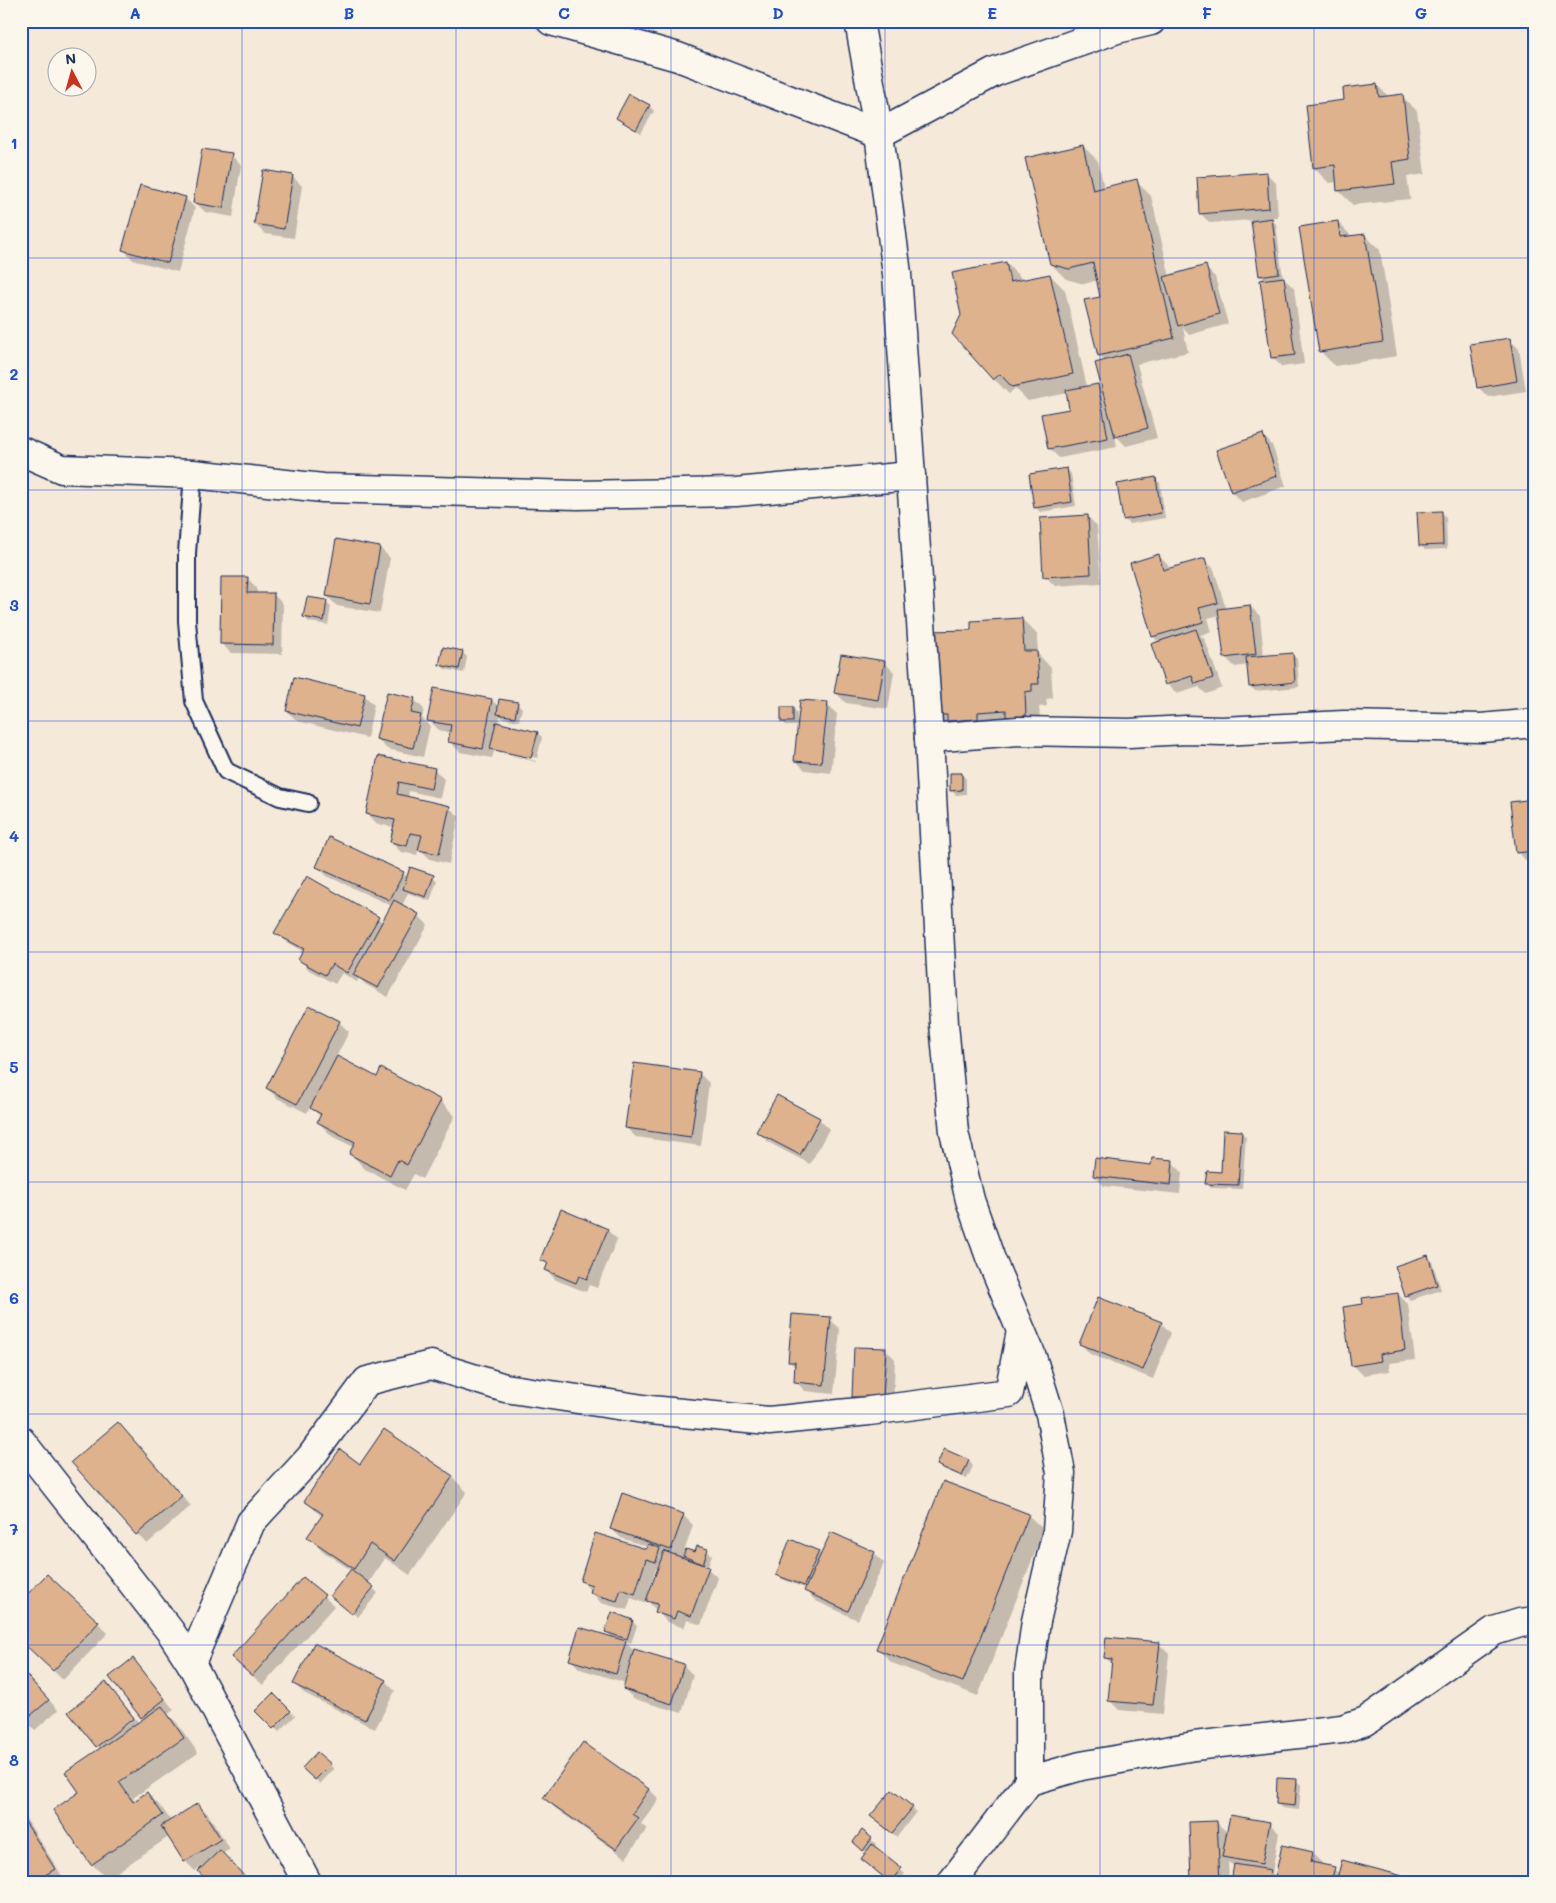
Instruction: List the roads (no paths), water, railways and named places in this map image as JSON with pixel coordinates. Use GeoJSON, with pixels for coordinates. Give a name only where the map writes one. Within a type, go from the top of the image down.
{"type":"FeatureCollection","features":[{"type":"Feature","properties":{"kind":"street"},"geometry":{"type":"LineString","coordinates":[[552,21],[678,57],[879,134],[995,72],[1117,29],[1150,21]]}},
{"type":"Feature","properties":{"kind":"street"},"geometry":{"type":"LineString","coordinates":[[859,21],[879,134],[897,274],[929,738],[944,1024],[954,1132],[973,1208],[990,1257],[1031,1354],[1050,1414],[1061,1473],[1057,1531],[1036,1621],[1029,1672],[1029,1781]]}},
{"type":"Feature","properties":{"kind":"street"},"geometry":{"type":"LineString","coordinates":[[21,451],[62,469],[193,474],[323,488],[577,495],[736,492],[911,476]]}},
{"type":"Feature","properties":{"kind":"street"},"geometry":{"type":"LineString","coordinates":[[929,738],[1018,731],[1129,733],[1186,730],[1222,731],[1344,724],[1481,728],[1535,723]]}},
{"type":"Feature","properties":{"kind":"street"},"geometry":{"type":"LineString","coordinates":[[191,1663],[251,1522],[310,1458],[367,1381],[431,1365],[506,1388],[650,1410],[769,1421],[869,1412],[1009,1393],[1022,1331]]}},
{"type":"Feature","properties":{"kind":"street"},"geometry":{"type":"LineString","coordinates":[[21,1442],[170,1632],[191,1663],[308,1882]]}},
{"type":"Feature","properties":{"kind":"street"},"geometry":{"type":"LineString","coordinates":[[952,1882],[1029,1781],[1081,1766],[1194,1746],[1342,1729],[1366,1721],[1494,1632],[1520,1622],[1535,1621]]}},
{"type":"Feature","properties":{"kind":"lane"},"geometry":{"type":"LineString","coordinates":[[193,474],[187,572],[187,621],[194,701],[226,771],[280,797],[308,803]]}}]}
